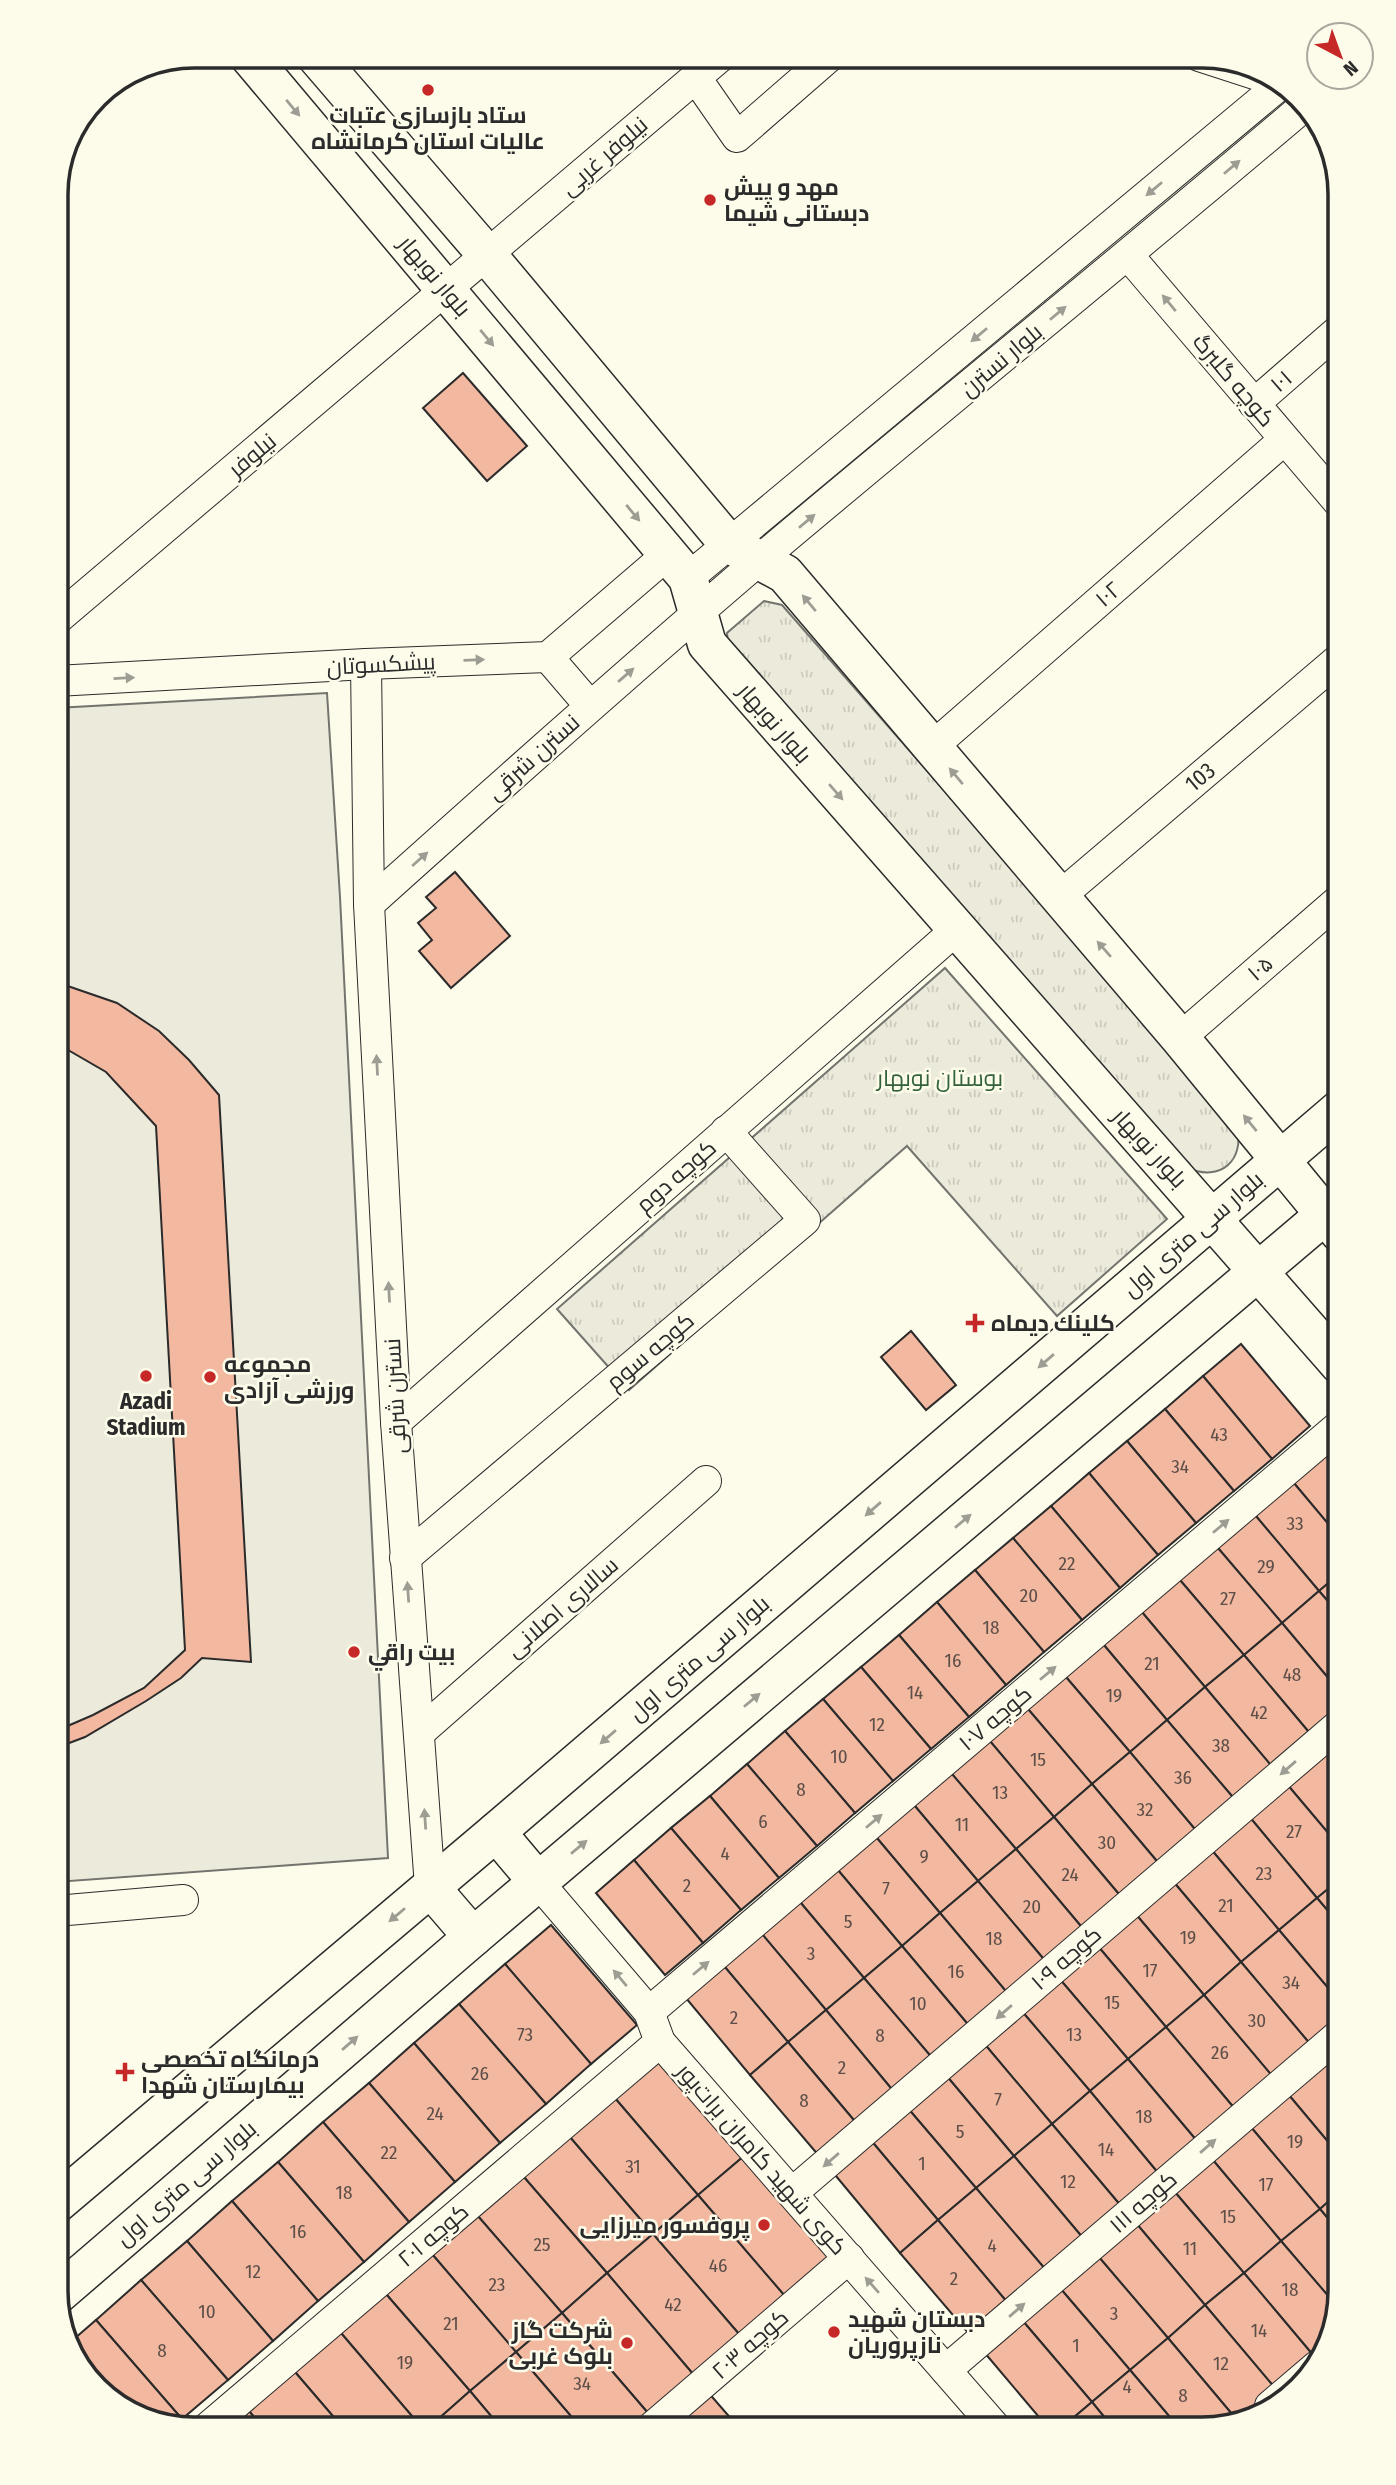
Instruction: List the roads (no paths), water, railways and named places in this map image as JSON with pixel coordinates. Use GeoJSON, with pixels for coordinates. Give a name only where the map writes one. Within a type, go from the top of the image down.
{"type":"FeatureCollection","features":[{"type":"Feature","properties":{"kind":"main road","name":"بلوار نوبهار"},"geometry":{"type":"LineString","coordinates":[[259,68],[447,290],[685,582],[707,644],[1328,1350]]}},
{"type":"Feature","properties":{"kind":"main road"},"geometry":{"type":"LineString","coordinates":[[326,68],[743,552],[785,575],[1180,1038],[1280,1160],[1328,1209]]}},
{"type":"Feature","properties":{"kind":"main road","name":"بلوار سی متری اول"},"geometry":{"type":"LineString","coordinates":[[68,2194],[496,1832],[1328,1119]]}},
{"type":"Feature","properties":{"kind":"main road","name":"بلوار سی متری اول"},"geometry":{"type":"LineString","coordinates":[[68,2286],[472,1937],[1259,1271],[1328,1221]]}},
{"type":"Feature","properties":{"kind":"main road"},"geometry":{"type":"LineString","coordinates":[[496,1832],[538,1881]]}},
{"type":"Feature","properties":{"kind":"main road"},"geometry":{"type":"LineString","coordinates":[[430,1887],[472,1937]]}},
{"type":"Feature","properties":{"kind":"street","name":"نیلوفر غربی"},"geometry":{"type":"LineString","coordinates":[[447,290],[707,69]]}},
{"type":"Feature","properties":{"kind":"street"},"geometry":{"type":"LineString","coordinates":[[696,78],[737,138],[816,69]]}},
{"type":"Feature","properties":{"kind":"street","name":"بلوار نسترن"},"geometry":{"type":"LineString","coordinates":[[743,552],[1274,90]]}},
{"type":"Feature","properties":{"kind":"street","name":"بلوار نسترن"},"geometry":{"type":"LineString","coordinates":[[685,582],[743,552],[1128,255],[1297,112]]}},
{"type":"Feature","properties":{"kind":"street","name":"کوچه گلبرگ"},"geometry":{"type":"LineString","coordinates":[[1128,255],[1328,490]]}},
{"type":"Feature","properties":{"kind":"street","name":"نیلوفر"},"geometry":{"type":"LineString","coordinates":[[69,609],[447,290]]}},
{"type":"Feature","properties":{"kind":"street","name":"۱۰۱"},"geometry":{"type":"LineString","coordinates":[[1254,404],[1328,339]]}},
{"type":"Feature","properties":{"kind":"street","name":"۱۰۲"},"geometry":{"type":"LineString","coordinates":[[932,747],[1284,440]]}},
{"type":"Feature","properties":{"kind":"street"},"geometry":{"type":"LineString","coordinates":[[590,706],[548,657],[685,582]]}},
{"type":"Feature","properties":{"kind":"street","name":"نسترن شرقی"},"geometry":{"type":"LineString","coordinates":[[369,904],[590,706],[685,582]]}},
{"type":"Feature","properties":{"kind":"street","name":"پیشکسوتان"},"geometry":{"type":"LineString","coordinates":[[69,680],[548,657]]}},
{"type":"Feature","properties":{"kind":"street","name":"نسترن شرقی"},"geometry":{"type":"LineString","coordinates":[[366,664],[369,904],[396,1422],[430,1887]]}},
{"type":"Feature","properties":{"kind":"street","name":"103"},"geometry":{"type":"LineString","coordinates":[[1059,897],[1328,668]]}},
{"type":"Feature","properties":{"kind":"street","name":"۱۰۵"},"geometry":{"type":"LineString","coordinates":[[1180,1038],[1328,909]]}},
{"type":"Feature","properties":{"kind":"street","name":"کوچه دوم"},"geometry":{"type":"LineString","coordinates":[[396,1422],[956,930]]}},
{"type":"Feature","properties":{"kind":"street","name":"کوچه سوم"},"geometry":{"type":"LineString","coordinates":[[405,1558],[805,1220],[726,1131]]}},
{"type":"Feature","properties":{"kind":"street","name":"کوچه ۱۰۷"},"geometry":{"type":"LineString","coordinates":[[649,2012],[1328,1434]]}},
{"type":"Feature","properties":{"kind":"street","name":"سالاری اصلانی"},"geometry":{"type":"LineString","coordinates":[[419,1733],[706,1481]]}},
{"type":"Feature","properties":{"kind":"street","name":"کوچه ۱۰۹"},"geometry":{"type":"LineString","coordinates":[[792,2193],[1328,1734]]}},
{"type":"Feature","properties":{"kind":"street","name":"کوی شهید کامران برات‌پور"},"geometry":{"type":"LineString","coordinates":[[538,1881],[649,2012],[660,2042],[987,2417]]}},
{"type":"Feature","properties":{"kind":"street"},"geometry":{"type":"LineString","coordinates":[[68,1910],[183,1900]]}},
{"type":"Feature","properties":{"kind":"street","name":"کوچه ۲۰۱"},"geometry":{"type":"LineString","coordinates":[[221,2416],[660,2042]]}},
{"type":"Feature","properties":{"kind":"street","name":"کوچه ۱۱۱"},"geometry":{"type":"LineString","coordinates":[[947,2370],[1328,2044]]}},
{"type":"Feature","properties":{"kind":"street","name":"کوچه ۲۰۳"},"geometry":{"type":"LineString","coordinates":[[665,2416],[849,2258]]}},
{"type":"Feature","properties":{"kind":"place","name":"ستاد بازسازی عتبات عالیات استان کرمانشاه"},"geometry":{"type":"Point","coordinates":[428,90]}},
{"type":"Feature","properties":{"kind":"place","name":"مهد و پیش دبستانی شیما"},"geometry":{"type":"Point","coordinates":[710,200]}},
{"type":"Feature","properties":{"kind":"place","name":"كلينك ديماه"},"geometry":{"type":"Point","coordinates":[975,1323]}},
{"type":"Feature","properties":{"kind":"place","name":"Azadi Stadium"},"geometry":{"type":"Point","coordinates":[146,1376]}},
{"type":"Feature","properties":{"kind":"place","name":"مجموعه ورزشی آزادی"},"geometry":{"type":"Point","coordinates":[210,1377]}},
{"type":"Feature","properties":{"kind":"place","name":"بيت راقي"},"geometry":{"type":"Point","coordinates":[354,1652]}},
{"type":"Feature","properties":{"kind":"place","name":"درمانگاه تخصصی بیمارستان شهدا"},"geometry":{"type":"Point","coordinates":[125,2072]}},
{"type":"Feature","properties":{"kind":"place","name":"پروفسور میرزایی"},"geometry":{"type":"Point","coordinates":[764,2225]}},
{"type":"Feature","properties":{"kind":"place","name":"دبستان شهید نازپروریان"},"geometry":{"type":"Point","coordinates":[834,2332]}},
{"type":"Feature","properties":{"kind":"place","name":"شرکت گاز بلوک غربی"},"geometry":{"type":"Point","coordinates":[627,2343]}},
{"type":"Feature","properties":{"kind":"park label","name":"بوستان نوبهار"},"geometry":{"type":"Point","coordinates":[940,1078]}}]}
